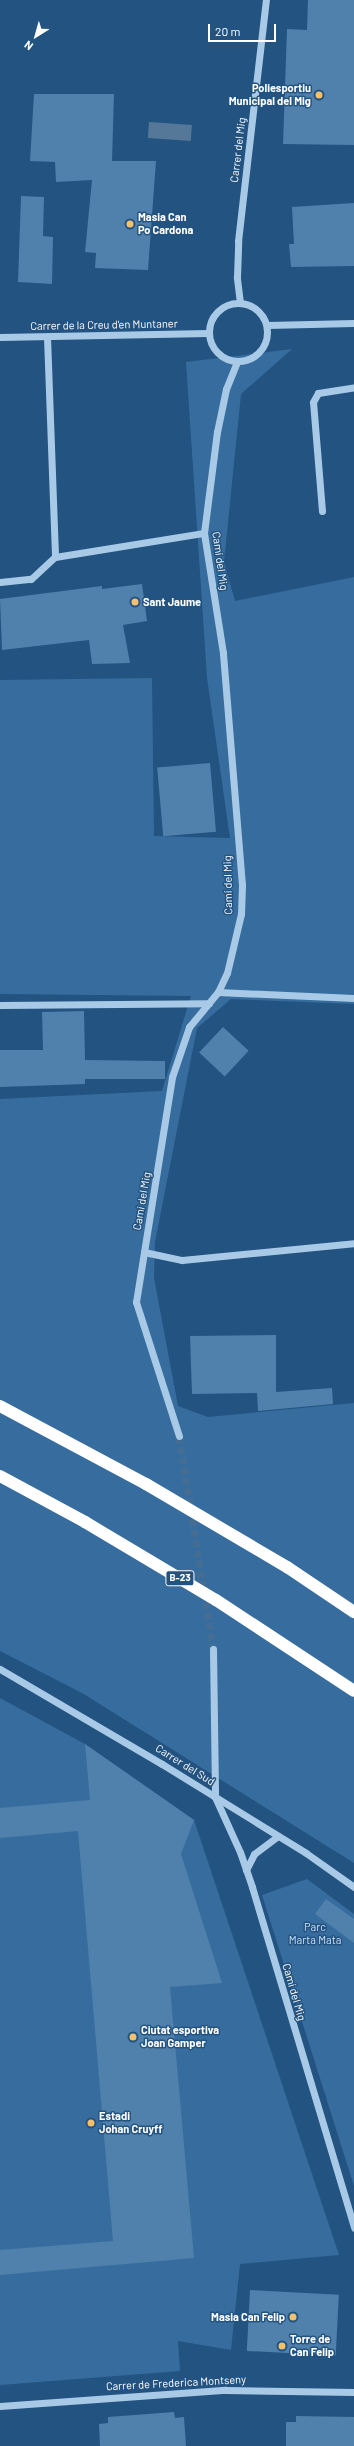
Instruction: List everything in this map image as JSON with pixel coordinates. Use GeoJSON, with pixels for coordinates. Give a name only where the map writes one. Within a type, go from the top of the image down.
{"type":"FeatureCollection","features":[{"type":"Feature","properties":{"kind":"highway"},"geometry":{"type":"LineString","coordinates":[[0,1406],[146,1484],[287,1567],[354,1612]]}},
{"type":"Feature","properties":{"kind":"highway","name":"B-23"},"geometry":{"type":"LineString","coordinates":[[0,1476],[86,1522],[216,1600],[354,1691]]}},
{"type":"Feature","properties":{"kind":"street","name":"Carrer del Mig"},"geometry":{"type":"LineString","coordinates":[[240,303],[237,277],[238,241],[266,0]]}},
{"type":"Feature","properties":{"kind":"street"},"geometry":{"type":"LineString","coordinates":[[240,303],[257,310],[267,326],[266,343],[261,351],[246,361],[237,362],[225,358],[214,350],[208,333],[215,313],[226,305],[240,303]]}},
{"type":"Feature","properties":{"kind":"street"},"geometry":{"type":"LineString","coordinates":[[267,326],[354,323]]}},
{"type":"Feature","properties":{"kind":"street","name":"Carrer de la Creu d'en Muntaner"},"geometry":{"type":"LineString","coordinates":[[0,337],[208,333]]}},
{"type":"Feature","properties":{"kind":"street"},"geometry":{"type":"LineString","coordinates":[[47,337],[55,557]]}},
{"type":"Feature","properties":{"kind":"street","name":"Camí del Mig"},"geometry":{"type":"LineString","coordinates":[[179,1436],[136,1302],[172,1077],[189,1027],[218,992],[227,973],[241,914],[242,885],[223,653],[204,533],[217,432],[226,389],[237,362]]}},
{"type":"Feature","properties":{"kind":"street"},"geometry":{"type":"LineString","coordinates":[[322,511],[313,402],[318,393],[354,386]]}},
{"type":"Feature","properties":{"kind":"street"},"geometry":{"type":"LineString","coordinates":[[0,582],[31,578],[55,557],[204,533]]}},
{"type":"Feature","properties":{"kind":"street"},"geometry":{"type":"LineString","coordinates":[[218,992],[354,998]]}},
{"type":"Feature","properties":{"kind":"street"},"geometry":{"type":"LineString","coordinates":[[0,1005],[209,1003]]}},
{"type":"Feature","properties":{"kind":"street"},"geometry":{"type":"LineString","coordinates":[[144,1252],[182,1260],[354,1243]]}},
{"type":"Feature","properties":{"kind":"street","name":"Camí del Mig"},"geometry":{"type":"LineString","coordinates":[[213,1649],[215,1797],[246,1870],[354,2228]]}},
{"type":"Feature","properties":{"kind":"street","name":"Carrer del Sud"},"geometry":{"type":"LineString","coordinates":[[0,1669],[215,1797],[354,1886]]}},
{"type":"Feature","properties":{"kind":"street"},"geometry":{"type":"LineString","coordinates":[[246,1870],[254,1854],[278,1836]]}},
{"type":"Feature","properties":{"kind":"street","name":"Carrer de Frederica Montseny"},"geometry":{"type":"LineString","coordinates":[[0,2406],[225,2390],[354,2392]]}},
{"type":"Feature","properties":{"kind":"green space"},"geometry":{"type":"Polygon","coordinates":[[[292,349],[241,394],[224,562],[235,601],[354,577],[354,1004],[231,999],[197,1028],[155,1242],[154,1278],[178,1406],[208,1417],[354,1403],[354,1863],[82,1693],[0,1651],[0,1099],[162,1091],[191,996],[0,994],[0,680],[152,678],[154,836],[230,838],[207,678],[186,362],[292,349]]]}},
{"type":"Feature","properties":{"kind":"green space","name":"Ciutat esportiva Joan Gamper"},"geometry":{"type":"Polygon","coordinates":[[[0,1698],[85,1744],[194,1820],[339,2255],[240,2264],[231,2350],[178,2341],[180,2371],[0,2385],[0,1698]]]}},
{"type":"Feature","properties":{"kind":"green space","name":"Parc Marta Mata"},"geometry":{"type":"Polygon","coordinates":[[[307,1879],[354,1914],[354,2186],[262,1895],[307,1879]]]}},
{"type":"Feature","properties":{"kind":"shaded area"},"geometry":{"type":"Polygon","coordinates":[[[149,122],[192,125],[191,141],[148,138],[149,122]]]}},
{"type":"Feature","properties":{"kind":"building","name":"Poliesportiu Municipal del Mig"},"geometry":{"type":"Polygon","coordinates":[[[308,0],[354,0],[354,145],[283,144],[287,29],[307,30],[308,0]]]}},
{"type":"Feature","properties":{"kind":"building"},"geometry":{"type":"Polygon","coordinates":[[[34,94],[114,94],[112,161],[156,161],[148,270],[95,268],[96,253],[85,252],[92,180],[56,182],[55,162],[30,161],[34,94]]]}},
{"type":"Feature","properties":{"kind":"building"},"geometry":{"type":"Polygon","coordinates":[[[21,196],[44,197],[43,236],[53,237],[52,284],[18,282],[21,196]]]}},
{"type":"Feature","properties":{"kind":"building"},"geometry":{"type":"Polygon","coordinates":[[[354,203],[354,266],[291,267],[289,244],[294,244],[292,207],[354,203]]]}},
{"type":"Feature","properties":{"kind":"building"},"geometry":{"type":"Polygon","coordinates":[[[142,584],[147,621],[123,625],[130,663],[92,664],[89,640],[2,650],[0,599],[102,586],[102,589],[142,584]]]}},
{"type":"Feature","properties":{"kind":"building"},"geometry":{"type":"Polygon","coordinates":[[[210,763],[216,832],[163,836],[157,768],[210,763]]]}},
{"type":"Feature","properties":{"kind":"building"},"geometry":{"type":"Polygon","coordinates":[[[84,1011],[85,1060],[165,1061],[165,1079],[85,1079],[85,1084],[0,1087],[0,1050],[43,1050],[42,1012],[84,1011]]]}},
{"type":"Feature","properties":{"kind":"building"},"geometry":{"type":"Polygon","coordinates":[[[223,1027],[249,1051],[225,1076],[199,1053],[223,1027]]]}},
{"type":"Feature","properties":{"kind":"building"},"geometry":{"type":"Polygon","coordinates":[[[276,1335],[276,1392],[332,1388],[333,1404],[258,1411],[257,1393],[192,1394],[190,1336],[276,1335]]]}},
{"type":"Feature","properties":{"kind":"building"},"geometry":{"type":"Polygon","coordinates":[[[85,1744],[194,1820],[181,1854],[222,1983],[170,1987],[194,2258],[0,2275],[0,2250],[113,2241],[78,1831],[0,1838],[0,1808],[90,1800],[85,1744]]]}},
{"type":"Feature","properties":{"kind":"building"},"geometry":{"type":"Polygon","coordinates":[[[326,1899],[354,1919],[354,1943],[315,1914],[326,1899]]]}},
{"type":"Feature","properties":{"kind":"building","name":"Masia Can Felip"},"geometry":{"type":"Polygon","coordinates":[[[250,2290],[339,2295],[336,2356],[247,2351],[250,2290]]]}},
{"type":"Feature","properties":{"kind":"building"},"geometry":{"type":"Polygon","coordinates":[[[174,2412],[175,2418],[184,2417],[186,2446],[100,2446],[99,2424],[108,2423],[108,2417],[174,2412]]]}},
{"type":"Feature","properties":{"kind":"building"},"geometry":{"type":"Polygon","coordinates":[[[296,2416],[354,2417],[354,2446],[286,2446],[286,2422],[296,2422],[296,2416]]]}},
{"type":"Feature","properties":{"kind":"tunnel"},"geometry":{"type":"LineString","coordinates":[[179,1436],[213,1649]]}},
{"type":"Feature","properties":{"kind":"place","name":"Poliesportiu Municipal del Mig"},"geometry":{"type":"Point","coordinates":[319,95]}},
{"type":"Feature","properties":{"kind":"place","name":"Masia Can Po Cardona"},"geometry":{"type":"Point","coordinates":[130,224]}},
{"type":"Feature","properties":{"kind":"place","name":"Sant Jaume"},"geometry":{"type":"Point","coordinates":[135,602]}},
{"type":"Feature","properties":{"kind":"place","name":"Ciutat esportiva Joan Gamper"},"geometry":{"type":"Point","coordinates":[133,2037]}},
{"type":"Feature","properties":{"kind":"place","name":"Estadi Johan Cruyff"},"geometry":{"type":"Point","coordinates":[91,2123]}},
{"type":"Feature","properties":{"kind":"place","name":"Masia Can Felip"},"geometry":{"type":"Point","coordinates":[293,2317]}},
{"type":"Feature","properties":{"kind":"place","name":"Torre de Can Felip"},"geometry":{"type":"Point","coordinates":[282,2346]}}]}
